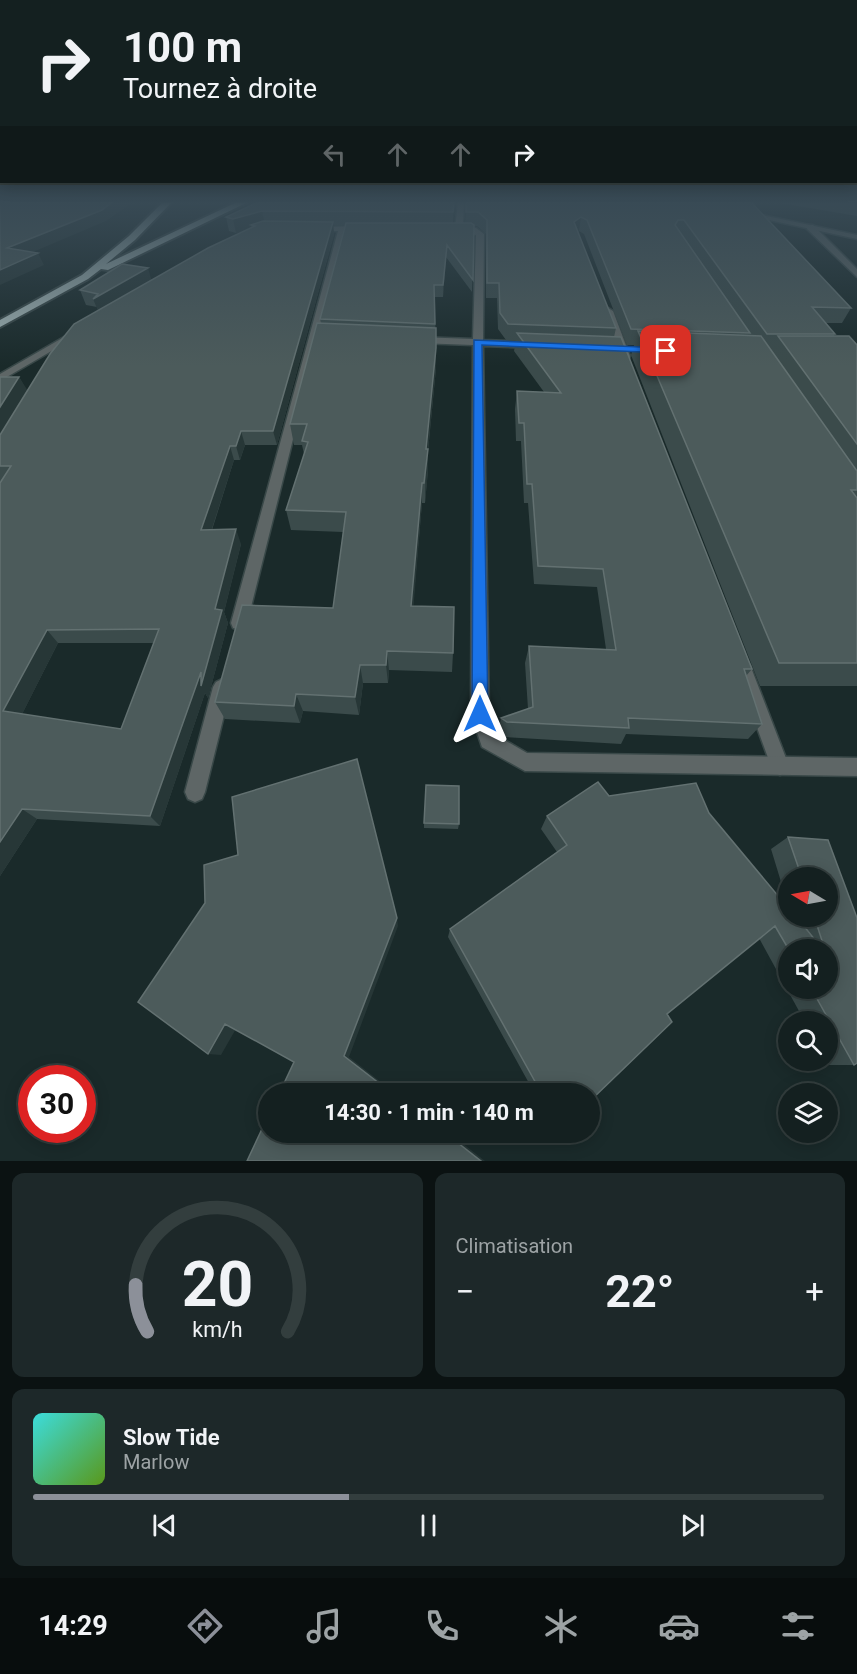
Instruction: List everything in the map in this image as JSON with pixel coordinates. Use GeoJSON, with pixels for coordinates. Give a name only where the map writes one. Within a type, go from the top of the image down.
{"type":"FeatureCollection","features":[{"type":"Feature","properties":{"kind":"highway"},"geometry":{"type":"LineString","coordinates":[[85,278],[109,257]]}},
{"type":"Feature","properties":{"kind":"highway"},"geometry":{"type":"LineString","coordinates":[[0,324],[129,257]]}},
{"type":"Feature","properties":{"kind":"street"},"geometry":{"type":"LineString","coordinates":[[237,632],[319,337],[336,257]]}},
{"type":"Feature","properties":{"kind":"street"},"geometry":{"type":"LineString","coordinates":[[480,257],[480,714],[489,741],[525,762],[857,767]]}},
{"type":"Feature","properties":{"kind":"street"},"geometry":{"type":"LineString","coordinates":[[840,257],[857,274]]}},
{"type":"Feature","properties":{"kind":"street"},"geometry":{"type":"LineString","coordinates":[[602,297],[631,370]]}},
{"type":"Feature","properties":{"kind":"street"},"geometry":{"type":"LineString","coordinates":[[0,378],[86,328]]}},
{"type":"Feature","properties":{"kind":"street"},"geometry":{"type":"LineString","coordinates":[[55,359],[67,340]]}},
{"type":"Feature","properties":{"kind":"street"},"geometry":{"type":"LineString","coordinates":[[407,340],[544,345]]}},
{"type":"Feature","properties":{"kind":"street"},"geometry":{"type":"LineString","coordinates":[[738,656],[780,766]]}},
{"type":"Feature","properties":{"kind":"street"},"geometry":{"type":"LineString","coordinates":[[195,792],[225,678]]}},
{"type":"Feature","properties":{"kind":"building"},"geometry":{"type":"Polygon","coordinates":[[[0,257],[29,257],[0,270],[0,257]]]}},
{"type":"Feature","properties":{"kind":"building"},"geometry":{"type":"Polygon","coordinates":[[[192,257],[323,257],[273,431],[241,431],[236,446],[230,446],[201,530],[236,529],[215,609],[222,610],[201,686],[201,672],[150,816],[22,809],[0,842],[0,483],[11,466],[0,466],[0,435],[50,354],[74,324],[192,257]],[[159,629],[47,630],[3,711],[121,729],[159,629]]]}},
{"type":"Feature","properties":{"kind":"building"},"geometry":{"type":"Polygon","coordinates":[[[337,257],[446,257],[443,285],[434,285],[435,324],[320,319],[337,257]]]}},
{"type":"Feature","properties":{"kind":"building"},"geometry":{"type":"Polygon","coordinates":[[[456,257],[473,257],[473,280],[456,257]]]}},
{"type":"Feature","properties":{"kind":"building"},"geometry":{"type":"Polygon","coordinates":[[[487,257],[588,257],[616,328],[508,324],[500,313],[499,283],[487,283],[487,257]]]}},
{"type":"Feature","properties":{"kind":"building"},"geometry":{"type":"Polygon","coordinates":[[[602,257],[697,257],[750,333],[631,329],[602,257]]]}},
{"type":"Feature","properties":{"kind":"building"},"geometry":{"type":"Polygon","coordinates":[[[711,257],[803,257],[851,308],[812,307],[835,334],[767,334],[711,257]]]}},
{"type":"Feature","properties":{"kind":"building"},"geometry":{"type":"Polygon","coordinates":[[[122,264],[148,268],[93,299],[98,294],[80,290],[122,264]]]}},
{"type":"Feature","properties":{"kind":"building"},"geometry":{"type":"Polygon","coordinates":[[[317,323],[436,328],[426,449],[428,449],[424,483],[422,483],[411,606],[454,607],[453,653],[387,651],[386,665],[360,665],[355,697],[296,694],[294,706],[215,702],[242,605],[333,608],[346,512],[286,510],[308,442],[302,441],[307,424],[290,424],[317,323]]]}},
{"type":"Feature","properties":{"kind":"building"},"geometry":{"type":"Polygon","coordinates":[[[638,331],[761,336],[857,471],[857,490],[851,490],[857,498],[857,663],[779,663],[638,331]]]}},
{"type":"Feature","properties":{"kind":"building"},"geometry":{"type":"Polygon","coordinates":[[[517,333],[621,337],[752,669],[744,669],[762,724],[628,718],[629,728],[507,722],[501,718],[533,707],[529,646],[616,650],[603,569],[538,566],[532,484],[527,484],[524,423],[519,423],[517,391],[561,393],[517,333]]]}},
{"type":"Feature","properties":{"kind":"building"},"geometry":{"type":"Polygon","coordinates":[[[778,336],[849,336],[857,345],[857,444],[778,336]]]}},
{"type":"Feature","properties":{"kind":"building"},"geometry":{"type":"Polygon","coordinates":[[[0,377],[19,377],[0,407],[0,377]]]}},
{"type":"Feature","properties":{"kind":"building"},"geometry":{"type":"Polygon","coordinates":[[[357,759],[397,918],[344,1056],[379,1083],[284,1083],[294,1062],[225,1024],[208,1054],[138,1002],[205,903],[204,865],[238,855],[232,797],[357,759]]]}},
{"type":"Feature","properties":{"kind":"building"},"geometry":{"type":"Polygon","coordinates":[[[598,782],[609,796],[696,783],[709,813],[778,896],[778,927],[805,927],[814,939],[783,939],[775,926],[667,1014],[672,1022],[600,1091],[600,1083],[536,1083],[450,929],[567,845],[547,816],[598,782]]]}},
{"type":"Feature","properties":{"kind":"building"},"geometry":{"type":"Polygon","coordinates":[[[426,785],[459,786],[459,824],[424,823],[426,785]]]}},
{"type":"Feature","properties":{"kind":"building"},"geometry":{"type":"Polygon","coordinates":[[[788,837],[828,840],[857,918],[857,1063],[854,1065],[838,1036],[838,1011],[824,1011],[817,999],[838,999],[838,939],[821,939],[818,927],[838,927],[838,867],[798,867],[788,837]]]}},
{"type":"Feature","properties":{"kind":"building"},"geometry":{"type":"Polygon","coordinates":[[[258,1137],[258,1143],[458,1143],[481,1161],[247,1161],[258,1137]]]}},
{"type":"Feature","properties":{"kind":"route"},"geometry":{"type":"LineString","coordinates":[[480,714],[478,342],[666,351]]}}]}
